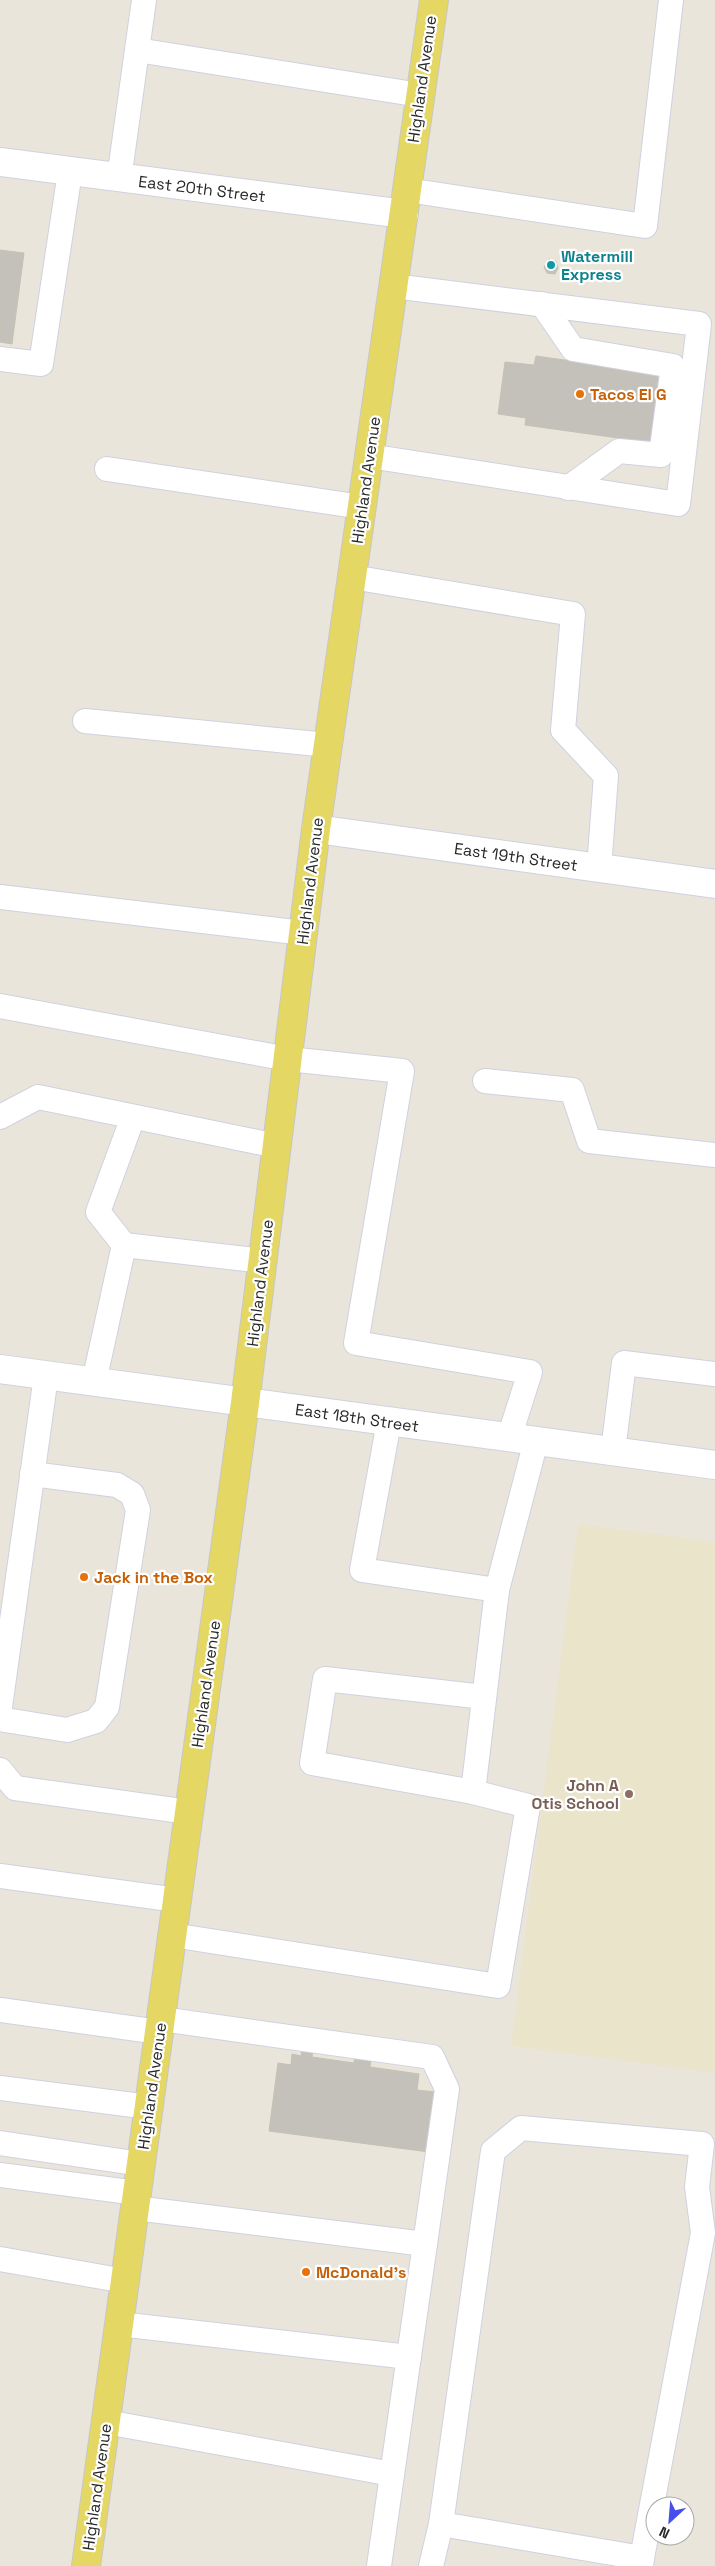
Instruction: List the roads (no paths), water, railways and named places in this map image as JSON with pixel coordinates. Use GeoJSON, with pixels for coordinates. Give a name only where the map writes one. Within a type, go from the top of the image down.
{"type":"FeatureCollection","features":[{"type":"Feature","properties":{"kind":"main road","name":"Highland Avenue"},"geometry":{"type":"LineString","coordinates":[[86,2566],[245,1403],[316,829],[434,0]]}},
{"type":"Feature","properties":{"kind":"street","name":"East 20th Street"},"geometry":{"type":"LineString","coordinates":[[0,162],[119,179],[405,202]]}},
{"type":"Feature","properties":{"kind":"street","name":"East 19th Street"},"geometry":{"type":"LineString","coordinates":[[316,829],[715,884]]}},
{"type":"Feature","properties":{"kind":"street","name":"East 18th Street"},"geometry":{"type":"LineString","coordinates":[[0,1370],[715,1465]]}},
{"type":"Feature","properties":{"kind":"lane"},"geometry":{"type":"LineString","coordinates":[[119,179],[144,0]]}},
{"type":"Feature","properties":{"kind":"lane"},"geometry":{"type":"LineString","coordinates":[[405,202],[645,226],[671,0]]}},
{"type":"Feature","properties":{"kind":"lane"},"geometry":{"type":"LineString","coordinates":[[137,50],[420,95]]}},
{"type":"Feature","properties":{"kind":"lane"},"geometry":{"type":"LineString","coordinates":[[0,359],[41,364],[70,172]]}},
{"type":"Feature","properties":{"kind":"lane"},"geometry":{"type":"LineString","coordinates":[[369,456],[678,504],[699,324],[393,286]]}},
{"type":"Feature","properties":{"kind":"lane"},"geometry":{"type":"LineString","coordinates":[[542,304],[573,349],[673,366],[661,455],[618,451],[568,488]]}},
{"type":"Feature","properties":{"kind":"lane"},"geometry":{"type":"LineString","coordinates":[[107,469],[362,507]]}},
{"type":"Feature","properties":{"kind":"lane"},"geometry":{"type":"LineString","coordinates":[[352,577],[573,614],[563,730],[606,776],[599,868]]}},
{"type":"Feature","properties":{"kind":"lane"},"geometry":{"type":"LineString","coordinates":[[85,721],[328,745]]}},
{"type":"Feature","properties":{"kind":"lane"},"geometry":{"type":"LineString","coordinates":[[0,897],[303,933]]}},
{"type":"Feature","properties":{"kind":"lane"},"geometry":{"type":"LineString","coordinates":[[0,1006],[288,1059],[402,1071],[356,1343],[530,1372],[523,1440],[497,1590],[473,1792]]}},
{"type":"Feature","properties":{"kind":"lane"},"geometry":{"type":"LineString","coordinates":[[485,1081],[572,1090],[589,1141],[715,1155]]}},
{"type":"Feature","properties":{"kind":"lane"},"geometry":{"type":"LineString","coordinates":[[0,1117],[38,1096],[277,1146]]}},
{"type":"Feature","properties":{"kind":"lane"},"geometry":{"type":"LineString","coordinates":[[132,1117],[98,1212],[124,1245],[263,1261]]}},
{"type":"Feature","properties":{"kind":"lane"},"geometry":{"type":"LineString","coordinates":[[94,1382],[124,1245]]}},
{"type":"Feature","properties":{"kind":"lane"},"geometry":{"type":"LineString","coordinates":[[613,1452],[624,1363],[715,1374]]}},
{"type":"Feature","properties":{"kind":"lane"},"geometry":{"type":"LineString","coordinates":[[0,1707],[46,1376]]}},
{"type":"Feature","properties":{"kind":"lane"},"geometry":{"type":"LineString","coordinates":[[389,1422],[362,1570],[497,1590]]}},
{"type":"Feature","properties":{"kind":"lane"},"geometry":{"type":"LineString","coordinates":[[0,1719],[68,1730],[96,1721],[107,1707],[138,1510],[132,1494],[117,1485],[32,1474]]}},
{"type":"Feature","properties":{"kind":"lane"},"geometry":{"type":"LineString","coordinates":[[172,1935],[498,1986],[528,1806],[473,1792],[312,1763],[325,1679],[484,1697]]}},
{"type":"Feature","properties":{"kind":"lane"},"geometry":{"type":"LineString","coordinates":[[0,1770],[15,1788],[189,1812]]}},
{"type":"Feature","properties":{"kind":"lane"},"geometry":{"type":"LineString","coordinates":[[0,1876],[177,1900]]}},
{"type":"Feature","properties":{"kind":"lane"},"geometry":{"type":"LineString","coordinates":[[0,2010],[432,2057],[447,2089],[379,2566]]}},
{"type":"Feature","properties":{"kind":"lane"},"geometry":{"type":"LineString","coordinates":[[0,2088],[149,2108]]}},
{"type":"Feature","properties":{"kind":"lane"},"geometry":{"type":"LineString","coordinates":[[432,2566],[441,2524],[494,2151],[522,2128],[702,2144],[697,2187],[709,2234],[641,2562],[441,2524]]}},
{"type":"Feature","properties":{"kind":"lane"},"geometry":{"type":"LineString","coordinates":[[0,2143],[141,2164]]}},
{"type":"Feature","properties":{"kind":"lane"},"geometry":{"type":"LineString","coordinates":[[0,2175],[136,2200],[425,2244]]}},
{"type":"Feature","properties":{"kind":"lane"},"geometry":{"type":"LineString","coordinates":[[0,2259],[125,2281]]}},
{"type":"Feature","properties":{"kind":"lane"},"geometry":{"type":"LineString","coordinates":[[119,2324],[409,2357]]}},
{"type":"Feature","properties":{"kind":"lane"},"geometry":{"type":"LineString","coordinates":[[106,2422],[392,2474]]}},
{"type":"Feature","properties":{"kind":"place","name":"Watermill Express"},"geometry":{"type":"Point","coordinates":[551,265]}},
{"type":"Feature","properties":{"kind":"place","name":"Tacos El G"},"geometry":{"type":"Point","coordinates":[580,394]}},
{"type":"Feature","properties":{"kind":"place","name":"Jack in the Box"},"geometry":{"type":"Point","coordinates":[84,1577]}},
{"type":"Feature","properties":{"kind":"place","name":"John A Otis School"},"geometry":{"type":"Point","coordinates":[629,1794]}},
{"type":"Feature","properties":{"kind":"place","name":"McDonald's"},"geometry":{"type":"Point","coordinates":[306,2272]}}]}
